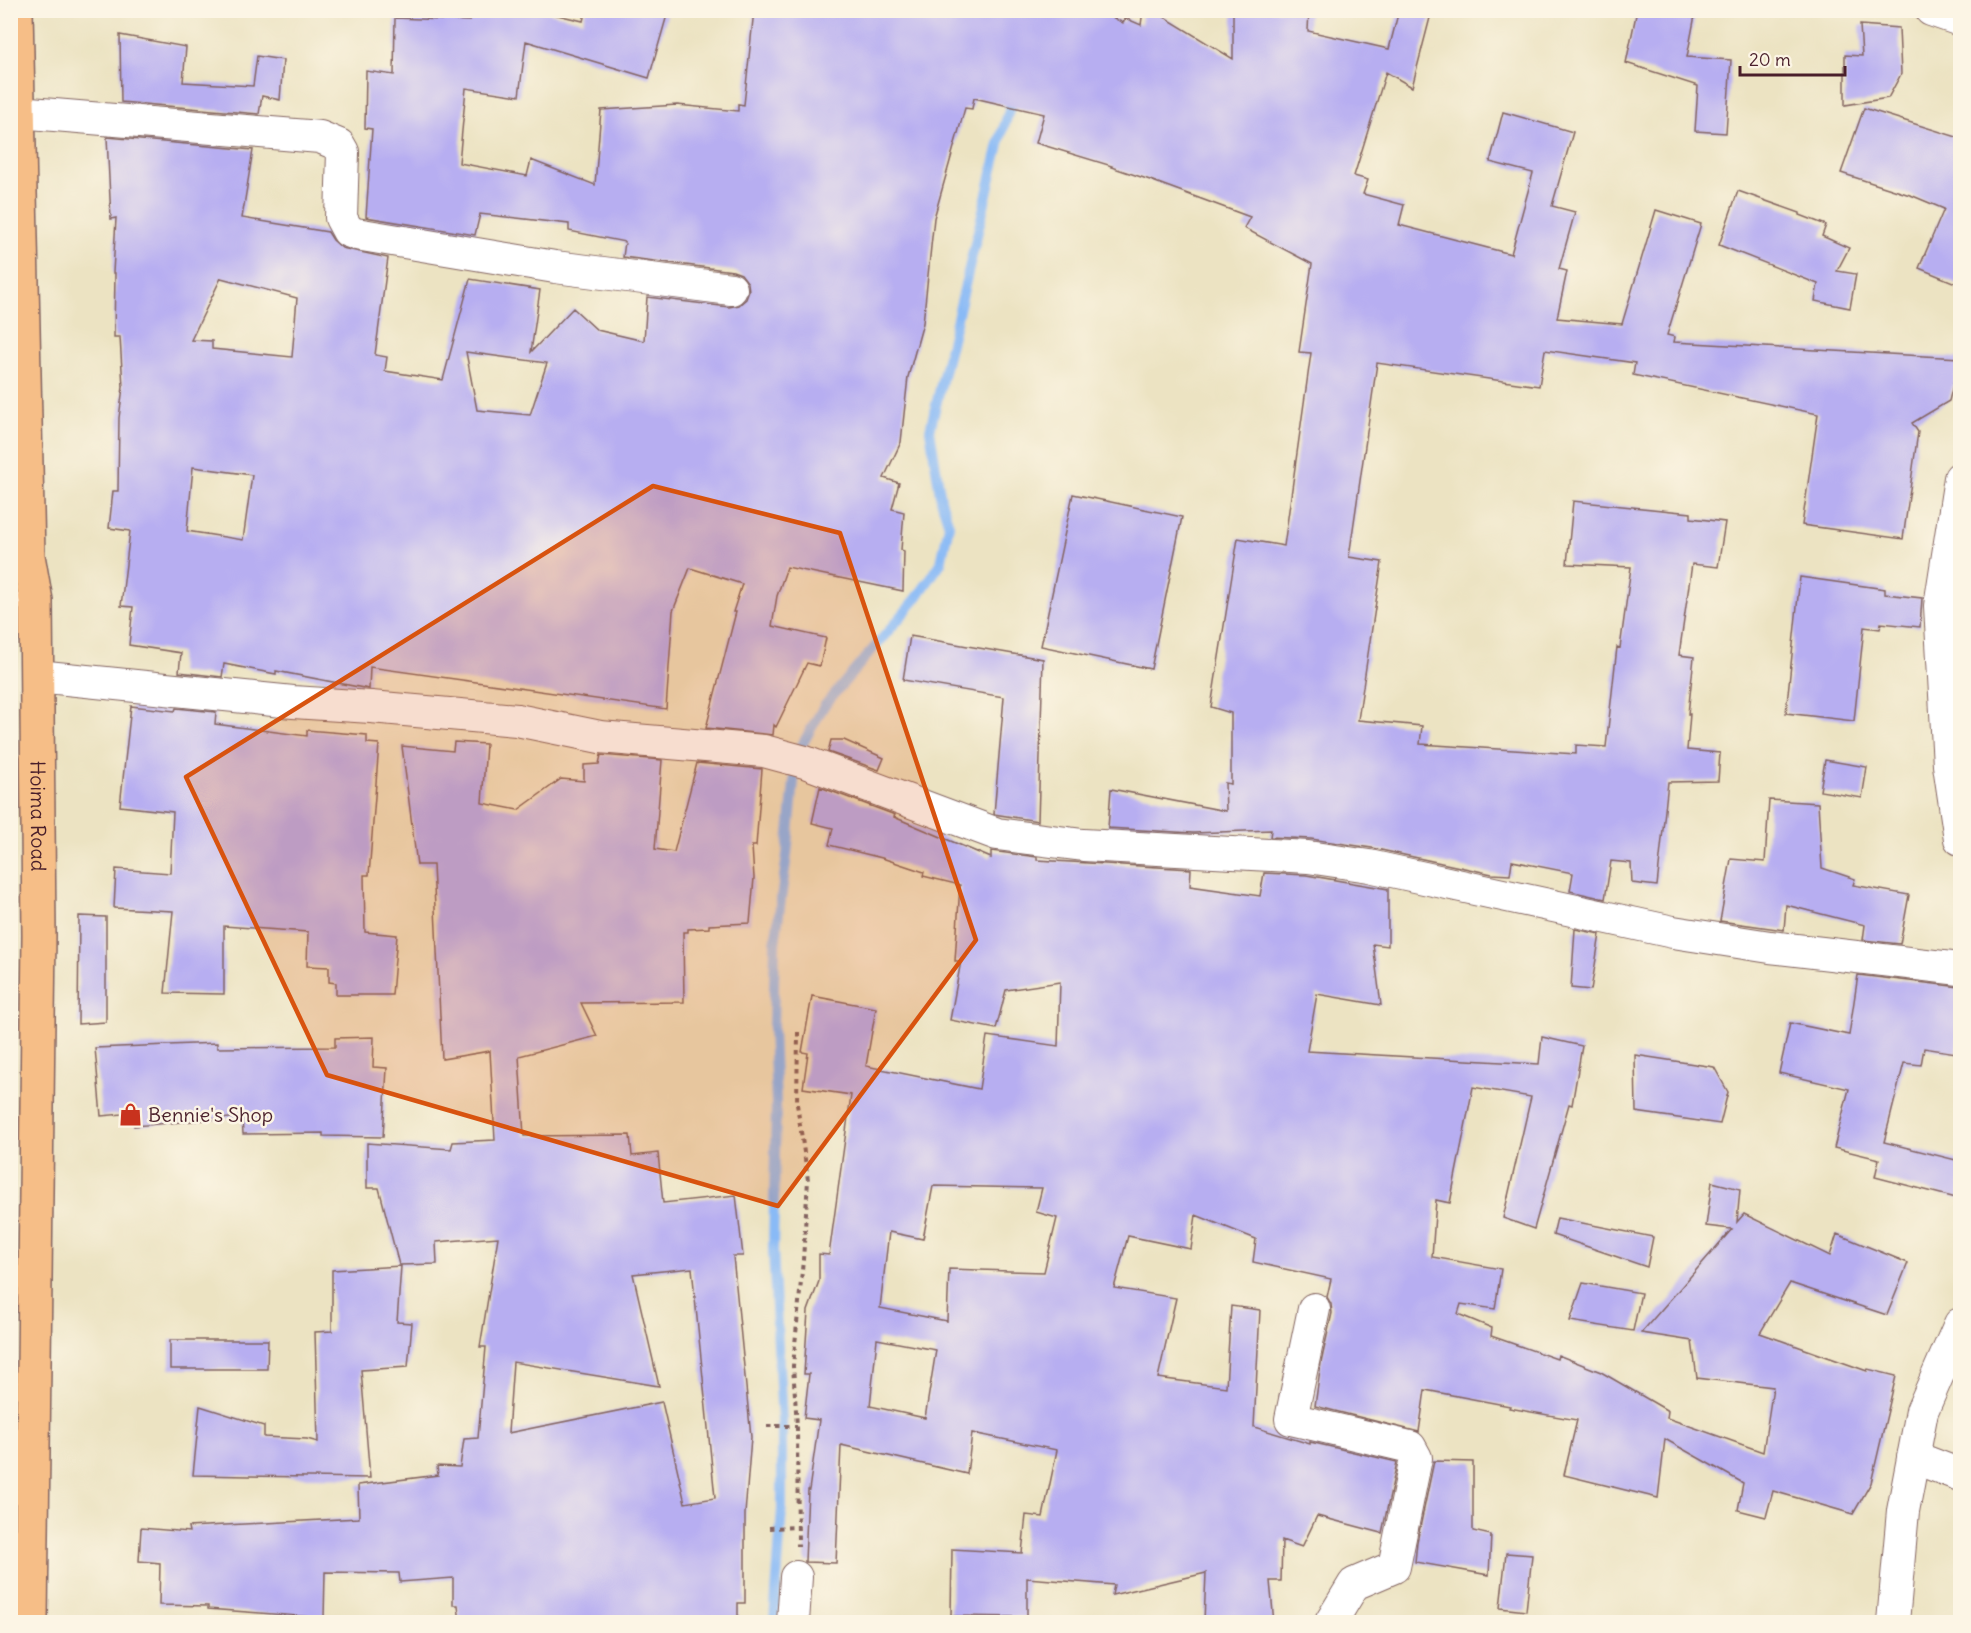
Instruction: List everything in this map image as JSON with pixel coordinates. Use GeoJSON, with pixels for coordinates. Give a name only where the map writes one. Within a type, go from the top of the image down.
{"type":"FeatureCollection","features":[{"type":"Feature","properties":{"kind":"main road","name":"Hoima Road"},"geometry":{"type":"LineString","coordinates":[[16,10],[19,551],[23,601],[37,676],[39,935],[21,1565],[31,1623]]}},
{"type":"Feature","properties":{"kind":"street"},"geometry":{"type":"LineString","coordinates":[[1931,10],[1960,20]]}},
{"type":"Feature","properties":{"kind":"street"},"geometry":{"type":"LineString","coordinates":[[18,112],[320,137],[339,146],[343,152],[341,218],[348,231],[356,234],[555,267],[731,289]]}},
{"type":"Feature","properties":{"kind":"street"},"geometry":{"type":"LineString","coordinates":[[1960,478],[1940,606],[1949,765],[1960,839]]}},
{"type":"Feature","properties":{"kind":"street"},"geometry":{"type":"LineString","coordinates":[[37,676],[293,702],[517,720],[600,737],[764,751],[806,762],[997,834],[1083,844],[1308,858],[1369,866],[1673,932],[1770,947],[1960,969]]}},
{"type":"Feature","properties":{"kind":"street"},"geometry":{"type":"LineString","coordinates":[[1314,1310],[1291,1419],[1410,1448],[1416,1458],[1394,1567],[1354,1584],[1331,1623]]}},
{"type":"Feature","properties":{"kind":"street"},"geometry":{"type":"LineString","coordinates":[[1893,1623],[1903,1511],[1922,1411],[1960,1323]]}},
{"type":"Feature","properties":{"kind":"street"},"geometry":{"type":"LineString","coordinates":[[1913,1457],[1960,1475]]}},
{"type":"Feature","properties":{"kind":"street"},"geometry":{"type":"LineString","coordinates":[[793,1623],[796,1577]]}},
{"type":"Feature","properties":{"kind":"path"},"geometry":{"type":"LineString","coordinates":[[796,1577],[799,1527],[793,1366],[808,1180],[797,1104],[798,1032]]}},
{"type":"Feature","properties":{"kind":"path"},"geometry":{"type":"LineString","coordinates":[[767,1426],[797,1426]]}},
{"type":"Feature","properties":{"kind":"path"},"geometry":{"type":"LineString","coordinates":[[769,1528],[799,1527]]}},
{"type":"Feature","properties":{"kind":"highlighted area"},"geometry":{"type":"Polygon","coordinates":[[[653,486],[840,533],[976,940],[778,1206],[327,1075],[186,777],[653,486]]]}},
{"type":"Feature","properties":{"kind":"building"},"geometry":{"type":"Polygon","coordinates":[[[471,10],[537,10],[583,21],[586,10],[649,10],[667,15],[649,78],[526,41],[519,96],[466,88],[459,163],[527,176],[531,160],[595,185],[601,110],[677,105],[738,111],[738,104],[744,105],[754,10],[1099,10],[1123,23],[1125,18],[1141,25],[1143,10],[1153,10],[1233,59],[1233,10],[1309,10],[1308,31],[1389,49],[1399,10],[1432,10],[1412,87],[1386,72],[1354,176],[1368,180],[1363,194],[1404,205],[1399,225],[1511,254],[1533,173],[1490,162],[1503,112],[1573,132],[1552,206],[1575,212],[1559,269],[1567,271],[1557,318],[1622,324],[1656,210],[1701,224],[1667,335],[1675,337],[1674,342],[1960,358],[1949,401],[1912,423],[1918,432],[1903,539],[1802,525],[1818,414],[1633,375],[1635,363],[1545,350],[1539,386],[1377,363],[1349,557],[1382,562],[1358,720],[1422,726],[1420,744],[1576,754],[1576,745],[1606,747],[1617,647],[1620,648],[1631,567],[1567,564],[1573,501],[1691,513],[1691,518],[1725,522],[1718,567],[1692,564],[1679,655],[1694,657],[1687,750],[1720,753],[1718,781],[1668,782],[1657,886],[1632,883],[1631,863],[1611,861],[1605,899],[1570,891],[1573,873],[1512,861],[1510,875],[1492,874],[1372,848],[1311,839],[1270,837],[1271,830],[1193,833],[1108,828],[1111,789],[1226,811],[1225,783],[1231,784],[1231,713],[1211,707],[1238,538],[1284,546],[1311,353],[1299,352],[1312,264],[1244,228],[1250,217],[1112,166],[1036,143],[1044,114],[974,98],[972,109],[965,108],[934,218],[923,323],[908,377],[901,442],[884,478],[899,483],[892,509],[904,512],[901,550],[904,551],[903,591],[787,567],[777,596],[772,626],[826,638],[820,666],[807,663],[776,727],[774,725],[773,735],[706,728],[736,612],[733,612],[742,584],[690,568],[673,611],[666,709],[370,667],[369,689],[276,671],[276,674],[224,664],[222,677],[179,672],[181,653],[129,645],[133,607],[121,606],[130,531],[109,528],[113,491],[118,491],[119,418],[123,387],[120,337],[114,337],[115,273],[113,273],[116,218],[111,219],[107,137],[253,150],[242,218],[328,232],[342,248],[388,258],[375,355],[387,357],[385,371],[443,380],[470,279],[540,290],[531,352],[573,308],[597,330],[644,341],[647,297],[729,307],[739,305],[746,299],[749,291],[748,283],[741,274],[733,271],[623,257],[625,242],[569,231],[569,224],[480,214],[475,235],[366,217],[372,129],[365,128],[366,71],[394,75],[395,18],[470,21],[471,10]],[[221,278],[191,340],[212,341],[212,349],[292,357],[297,298],[221,278]],[[466,352],[477,410],[530,415],[547,363],[466,352]],[[193,467],[187,531],[243,540],[252,475],[193,467]]]}},
{"type":"Feature","properties":{"kind":"building"},"geometry":{"type":"Polygon","coordinates":[[[1637,10],[1696,10],[1687,57],[1731,60],[1726,133],[1695,131],[1698,86],[1626,63],[1637,10]]]}},
{"type":"Feature","properties":{"kind":"building"},"geometry":{"type":"Polygon","coordinates":[[[1860,25],[1899,28],[1901,74],[1888,98],[1845,105],[1845,55],[1862,56],[1860,25]]]}},
{"type":"Feature","properties":{"kind":"building"},"geometry":{"type":"Polygon","coordinates":[[[120,35],[186,47],[183,82],[253,86],[257,56],[283,60],[280,100],[262,96],[259,114],[121,102],[120,35]]]}},
{"type":"Feature","properties":{"kind":"building"},"geometry":{"type":"Polygon","coordinates":[[[1864,108],[1960,138],[1960,285],[1919,268],[1944,209],[1913,196],[1841,173],[1864,108]]]}},
{"type":"Feature","properties":{"kind":"building"},"geometry":{"type":"Polygon","coordinates":[[[1738,191],[1800,213],[1800,215],[1826,225],[1822,236],[1849,248],[1837,271],[1856,274],[1850,308],[1815,301],[1818,284],[1719,245],[1738,191]]]}},
{"type":"Feature","properties":{"kind":"building"},"geometry":{"type":"Polygon","coordinates":[[[1073,494],[1182,517],[1151,669],[1041,646],[1073,494]]]}},
{"type":"Feature","properties":{"kind":"building"},"geometry":{"type":"Polygon","coordinates":[[[1800,577],[1885,589],[1885,594],[1922,598],[1920,627],[1881,623],[1880,629],[1864,627],[1854,721],[1786,713],[1800,577]]]}},
{"type":"Feature","properties":{"kind":"building"},"geometry":{"type":"Polygon","coordinates":[[[910,636],[1043,659],[1038,821],[994,814],[1004,697],[903,680],[910,636]]]}},
{"type":"Feature","properties":{"kind":"building"},"geometry":{"type":"Polygon","coordinates":[[[131,706],[175,711],[176,708],[216,712],[215,724],[307,736],[307,730],[367,735],[367,743],[379,744],[369,875],[364,875],[365,932],[397,935],[392,995],[336,995],[336,983],[329,982],[329,967],[307,966],[308,932],[224,926],[224,994],[165,993],[173,911],[114,908],[116,869],[170,873],[173,812],[120,806],[131,706]]]}},
{"type":"Feature","properties":{"kind":"building"},"geometry":{"type":"Polygon","coordinates":[[[831,740],[844,740],[884,758],[879,770],[828,752],[831,740]]]}},
{"type":"Feature","properties":{"kind":"building"},"geometry":{"type":"Polygon","coordinates":[[[454,742],[486,744],[482,803],[518,810],[561,779],[584,781],[584,765],[599,764],[601,755],[662,760],[655,849],[674,852],[697,763],[762,769],[756,846],[752,846],[754,878],[750,923],[709,925],[709,928],[688,929],[688,932],[683,932],[684,1002],[581,1003],[597,1036],[519,1056],[524,1136],[630,1135],[632,1156],[658,1153],[663,1203],[736,1195],[743,1256],[733,1256],[751,1437],[745,1514],[745,1603],[738,1603],[738,1623],[460,1623],[458,1605],[453,1605],[453,1578],[400,1582],[399,1573],[325,1572],[324,1618],[208,1609],[208,1606],[159,1605],[160,1563],[139,1561],[141,1528],[189,1532],[188,1527],[359,1518],[358,1485],[438,1475],[437,1466],[460,1467],[464,1439],[478,1438],[486,1347],[480,1347],[498,1237],[436,1242],[437,1264],[399,1265],[379,1188],[367,1188],[367,1143],[451,1149],[453,1142],[495,1140],[490,1051],[442,1059],[433,865],[417,865],[402,746],[453,751],[454,742]],[[692,1268],[633,1274],[659,1386],[513,1362],[508,1433],[662,1402],[685,1503],[715,1498],[692,1268]]]}},
{"type":"Feature","properties":{"kind":"building"},"geometry":{"type":"Polygon","coordinates":[[[1825,760],[1867,767],[1862,798],[1820,791],[1825,760]]]}},
{"type":"Feature","properties":{"kind":"building"},"geometry":{"type":"Polygon","coordinates":[[[820,787],[895,815],[894,817],[991,858],[991,851],[1037,857],[1037,860],[1191,869],[1190,886],[1260,896],[1264,873],[1306,875],[1388,889],[1388,946],[1373,944],[1381,1005],[1317,994],[1307,1051],[1539,1064],[1542,1037],[1582,1046],[1572,1105],[1569,1104],[1534,1229],[1503,1218],[1531,1097],[1473,1087],[1450,1203],[1436,1200],[1432,1257],[1501,1269],[1495,1309],[1461,1304],[1458,1314],[1492,1328],[1491,1336],[1557,1359],[1558,1355],[1601,1372],[1668,1411],[1667,1418],[1763,1452],[1773,1387],[1697,1378],[1692,1341],[1641,1333],[1732,1229],[1706,1226],[1712,1182],[1740,1189],[1737,1222],[1744,1214],[1830,1256],[1837,1234],[1908,1263],[1887,1315],[1790,1283],[1760,1333],[1867,1371],[1868,1369],[1896,1376],[1871,1483],[1853,1514],[1773,1491],[1766,1517],[1738,1510],[1743,1483],[1665,1439],[1658,1498],[1564,1475],[1577,1420],[1509,1408],[1510,1406],[1425,1390],[1419,1432],[1315,1406],[1321,1363],[1332,1313],[1327,1297],[1331,1279],[1253,1262],[1256,1239],[1196,1215],[1191,1249],[1128,1236],[1114,1288],[1176,1298],[1158,1378],[1226,1387],[1231,1306],[1260,1310],[1254,1427],[1310,1444],[1310,1442],[1397,1462],[1382,1533],[1317,1516],[1302,1547],[1282,1540],[1281,1581],[1270,1581],[1274,1623],[1204,1621],[1206,1573],[1112,1595],[1114,1585],[1027,1578],[1027,1617],[951,1616],[952,1549],[1022,1553],[1026,1515],[1043,1517],[1057,1450],[972,1433],[967,1474],[841,1445],[836,1563],[805,1562],[808,1490],[819,1420],[804,1418],[809,1374],[804,1374],[808,1311],[819,1281],[819,1254],[829,1255],[851,1095],[803,1088],[808,1053],[802,1052],[812,996],[876,1008],[866,1066],[979,1089],[987,1036],[1058,1046],[1060,982],[1006,990],[996,1029],[950,1020],[961,961],[955,961],[960,885],[923,876],[924,872],[882,858],[829,845],[833,828],[812,823],[820,787]],[[933,1186],[923,1239],[889,1232],[880,1308],[947,1321],[949,1269],[1044,1272],[1057,1218],[1036,1212],[1042,1188],[933,1186]],[[877,1339],[870,1406],[925,1418],[936,1350],[877,1339]]]}},
{"type":"Feature","properties":{"kind":"building"},"geometry":{"type":"Polygon","coordinates":[[[1769,800],[1818,803],[1822,868],[1855,879],[1853,885],[1909,895],[1900,944],[1863,940],[1865,925],[1786,905],[1784,930],[1720,921],[1731,859],[1765,862],[1769,800]]]}},
{"type":"Feature","properties":{"kind":"building"},"geometry":{"type":"Polygon","coordinates":[[[79,916],[106,917],[106,1022],[78,1024],[79,916]]]}},
{"type":"Feature","properties":{"kind":"building"},"geometry":{"type":"Polygon","coordinates":[[[1575,929],[1600,934],[1591,990],[1571,988],[1575,929]]]}},
{"type":"Feature","properties":{"kind":"building"},"geometry":{"type":"Polygon","coordinates":[[[1858,975],[1960,987],[1960,1023],[1956,1053],[1924,1048],[1921,1065],[1904,1063],[1884,1142],[1960,1161],[1960,1199],[1875,1177],[1879,1159],[1834,1148],[1849,1089],[1779,1073],[1790,1023],[1849,1035],[1858,975]]]}},
{"type":"Feature","properties":{"kind":"building"},"geometry":{"type":"Polygon","coordinates":[[[374,1037],[373,1067],[387,1068],[383,1137],[323,1136],[323,1133],[243,1134],[242,1117],[134,1126],[134,1113],[101,1116],[95,1048],[217,1043],[217,1048],[335,1047],[335,1038],[374,1037]]]}},
{"type":"Feature","properties":{"kind":"building"},"geometry":{"type":"Polygon","coordinates":[[[1635,1055],[1714,1067],[1728,1092],[1720,1124],[1636,1112],[1635,1055]]]}},
{"type":"Feature","properties":{"kind":"building"},"geometry":{"type":"Polygon","coordinates":[[[1557,1218],[1653,1237],[1647,1267],[1553,1235],[1557,1218]]]}},
{"type":"Feature","properties":{"kind":"building"},"geometry":{"type":"Polygon","coordinates":[[[401,1266],[397,1322],[412,1323],[408,1367],[361,1370],[370,1478],[193,1475],[200,1406],[264,1426],[264,1437],[307,1439],[318,1442],[315,1332],[332,1331],[332,1270],[401,1266]]]}},
{"type":"Feature","properties":{"kind":"building"},"geometry":{"type":"Polygon","coordinates":[[[1583,1283],[1641,1293],[1633,1331],[1570,1321],[1583,1283]]]}},
{"type":"Feature","properties":{"kind":"building"},"geometry":{"type":"Polygon","coordinates":[[[170,1340],[268,1340],[267,1369],[170,1369],[170,1340]]]}},
{"type":"Feature","properties":{"kind":"building"},"geometry":{"type":"Polygon","coordinates":[[[1434,1461],[1473,1462],[1473,1531],[1491,1535],[1489,1575],[1415,1562],[1434,1461]]]}},
{"type":"Feature","properties":{"kind":"building"},"geometry":{"type":"Polygon","coordinates":[[[1506,1553],[1532,1555],[1526,1611],[1500,1608],[1506,1553]]]}},
{"type":"Feature","properties":{"kind":"waterway"},"geometry":{"type":"LineString","coordinates":[[798,752],[824,706],[916,599],[941,563],[949,525],[941,500],[930,430],[1000,140],[1014,94]]}},
{"type":"Feature","properties":{"kind":"waterway"},"geometry":{"type":"LineString","coordinates":[[774,1622],[782,1509],[782,1423],[773,1250],[776,1103],[773,1029],[775,944],[795,771]]}},
{"type":"Feature","properties":{"kind":"place","name":"Bennie's Shop"},"geometry":{"type":"Point","coordinates":[130,1115]}}]}
